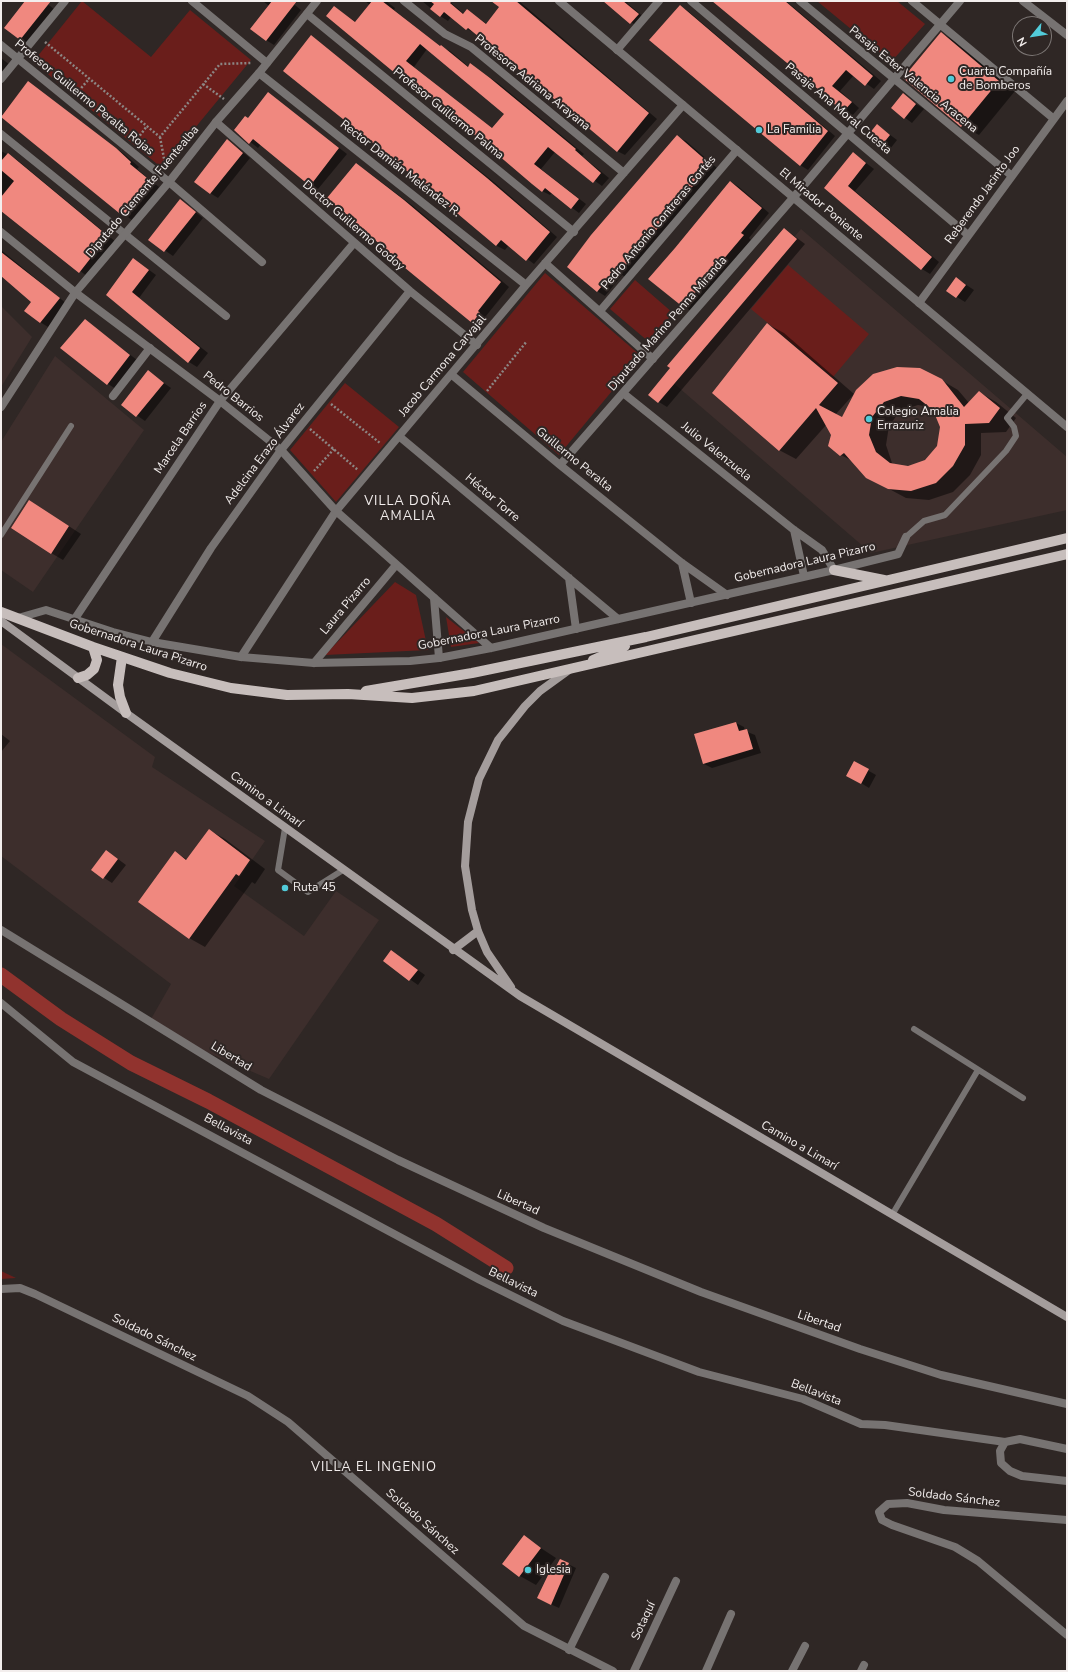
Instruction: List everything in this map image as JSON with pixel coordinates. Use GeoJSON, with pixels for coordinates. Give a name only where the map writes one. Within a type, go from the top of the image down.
{"type":"FeatureCollection","features":[{"type":"Feature","properties":{"kind":"main road","name":"Gobernadora Laura Pizarro"},"geometry":{"type":"LineString","coordinates":[[348,694],[472,673],[646,637],[1067,538]]}},
{"type":"Feature","properties":{"kind":"main road","name":"Gobernadora Laura Pizarro"},"geometry":{"type":"LineString","coordinates":[[1,612],[93,647],[170,673],[231,688],[287,695],[348,694],[412,698],[474,691],[1067,554]]}},
{"type":"Feature","properties":{"kind":"main road"},"geometry":{"type":"LineString","coordinates":[[834,570],[888,581]]}},
{"type":"Feature","properties":{"kind":"main road","name":"Camino a Limarí"},"geometry":{"type":"LineString","coordinates":[[1,621],[343,870],[520,996],[1067,1317]]}},
{"type":"Feature","properties":{"kind":"main road"},"geometry":{"type":"LineString","coordinates":[[569,670],[646,637]]}},
{"type":"Feature","properties":{"kind":"main road"},"geometry":{"type":"LineString","coordinates":[[78,678],[87,676],[94,669],[97,660],[93,647]]}},
{"type":"Feature","properties":{"kind":"main road"},"geometry":{"type":"LineString","coordinates":[[122,657],[118,685],[120,697],[126,713]]}},
{"type":"Feature","properties":{"kind":"main road","name":"Camino a Limarí"},"geometry":{"type":"LineString","coordinates":[[520,996],[497,968],[478,931],[472,910],[465,866],[468,822],[479,780],[498,740],[510,723],[540,691],[569,670]]}},
{"type":"Feature","properties":{"kind":"main road"},"geometry":{"type":"LineString","coordinates":[[454,950],[478,931]]}},
{"type":"Feature","properties":{"kind":"street"},"geometry":{"type":"LineString","coordinates":[[192,1],[267,63]]}},
{"type":"Feature","properties":{"kind":"street","name":"Profesora Adriana Arayana"},"geometry":{"type":"LineString","coordinates":[[404,1],[445,34],[471,47],[624,173]]}},
{"type":"Feature","properties":{"kind":"street","name":"El Mirador Poniente"},"geometry":{"type":"LineString","coordinates":[[559,1],[1067,427]]}},
{"type":"Feature","properties":{"kind":"street"},"geometry":{"type":"LineString","coordinates":[[617,50],[659,1]]}},
{"type":"Feature","properties":{"kind":"street","name":"Pasaje Ana Moral Cuesta"},"geometry":{"type":"LineString","coordinates":[[691,1],[968,235]]}},
{"type":"Feature","properties":{"kind":"street","name":"Pasaje Ester Valencia Aracena"},"geometry":{"type":"LineString","coordinates":[[800,1],[893,80],[1012,176]]}},
{"type":"Feature","properties":{"kind":"street"},"geometry":{"type":"LineString","coordinates":[[912,1],[1054,119]]}},
{"type":"Feature","properties":{"kind":"street","name":"Diputado Marino Penna Miranda"},"geometry":{"type":"LineString","coordinates":[[560,466],[794,198],[960,1]]}},
{"type":"Feature","properties":{"kind":"street"},"geometry":{"type":"LineString","coordinates":[[1024,1],[1067,35]]}},
{"type":"Feature","properties":{"kind":"street"},"geometry":{"type":"LineString","coordinates":[[1,79],[63,2]]}},
{"type":"Feature","properties":{"kind":"street","name":"Diputado Clemente Fuentealba"},"geometry":{"type":"LineString","coordinates":[[1,407],[75,292],[169,182],[216,122],[259,73],[307,14],[313,3]]}},
{"type":"Feature","properties":{"kind":"street","name":"Profesor Guillermo Palma"},"geometry":{"type":"LineString","coordinates":[[307,14],[574,232]]}},
{"type":"Feature","properties":{"kind":"street","name":"Profesor Guillermo Peralta Rojas"},"geometry":{"type":"LineString","coordinates":[[1,45],[169,182],[262,262]]}},
{"type":"Feature","properties":{"kind":"street","name":"Rector Damián Meléndez R."},"geometry":{"type":"LineString","coordinates":[[259,73],[526,285]]}},
{"type":"Feature","properties":{"kind":"street","name":"Reberendo Jacinto Joo"},"geometry":{"type":"LineString","coordinates":[[919,303],[1067,101]]}},
{"type":"Feature","properties":{"kind":"street","name":"Jacob Carmona Carvajal"},"geometry":{"type":"LineString","coordinates":[[241,657],[336,511],[400,437],[526,285],[574,232],[683,105]]}},
{"type":"Feature","properties":{"kind":"street","name":"Doctor Guillermo Godoy"},"geometry":{"type":"LineString","coordinates":[[216,122],[354,243],[476,345]]}},
{"type":"Feature","properties":{"kind":"street"},"geometry":{"type":"LineString","coordinates":[[1,134],[226,316]]}},
{"type":"Feature","properties":{"kind":"street","name":"Pedro Antonio Contreras Cortés"},"geometry":{"type":"LineString","coordinates":[[600,312],[737,150]]}},
{"type":"Feature","properties":{"kind":"street","name":"Pedro Barrios"},"geometry":{"type":"LineString","coordinates":[[1,232],[75,292],[220,401],[281,450],[336,511],[491,648]]}},
{"type":"Feature","properties":{"kind":"street","name":"Marcela Barrios"},"geometry":{"type":"LineString","coordinates":[[74,620],[220,401],[354,243]]}},
{"type":"Feature","properties":{"kind":"street"},"geometry":{"type":"LineString","coordinates":[[545,263],[653,359]]}},
{"type":"Feature","properties":{"kind":"street","name":"Adelcina Erazo Álvarez"},"geometry":{"type":"LineString","coordinates":[[152,642],[211,548],[281,450],[410,291]]}},
{"type":"Feature","properties":{"kind":"street"},"geometry":{"type":"LineString","coordinates":[[113,396],[150,348]]}},
{"type":"Feature","properties":{"kind":"street","name":"Guillermo Peralta"},"geometry":{"type":"LineString","coordinates":[[452,375],[560,466],[682,563],[727,595]]}},
{"type":"Feature","properties":{"kind":"street","name":"Julio Valenzuela"},"geometry":{"type":"LineString","coordinates":[[623,393],[794,530],[822,550],[834,570]]}},
{"type":"Feature","properties":{"kind":"street","name":"Héctor Torre"},"geometry":{"type":"LineString","coordinates":[[400,437],[618,619]]}},
{"type":"Feature","properties":{"kind":"street"},"geometry":{"type":"LineString","coordinates":[[794,530],[804,576]]}},
{"type":"Feature","properties":{"kind":"street","name":"Gobernadora Laura Pizarro"},"geometry":{"type":"LineString","coordinates":[[18,618],[46,610],[74,620],[152,642],[241,657],[314,663],[380,663],[440,658],[727,595],[898,554],[906,537]]}},
{"type":"Feature","properties":{"kind":"street"},"geometry":{"type":"LineString","coordinates":[[682,563],[691,603]]}},
{"type":"Feature","properties":{"kind":"street","name":"Laura Pizarro"},"geometry":{"type":"LineString","coordinates":[[314,663],[396,565]]}},
{"type":"Feature","properties":{"kind":"street"},"geometry":{"type":"LineString","coordinates":[[569,578],[576,629]]}},
{"type":"Feature","properties":{"kind":"street"},"geometry":{"type":"LineString","coordinates":[[434,598],[440,658]]}},
{"type":"Feature","properties":{"kind":"street","name":"Libertad"},"geometry":{"type":"LineString","coordinates":[[1,930],[261,1090],[398,1160],[544,1228],[701,1292],[860,1349],[941,1374],[1067,1404]]}},
{"type":"Feature","properties":{"kind":"street","name":"Bellavista"},"geometry":{"type":"LineString","coordinates":[[1,1003],[73,1062],[473,1276],[563,1321],[699,1372],[803,1399],[861,1424],[1005,1442],[1020,1439],[1067,1449]]}},
{"type":"Feature","properties":{"kind":"street","name":"Soldado Sánchez"},"geometry":{"type":"LineString","coordinates":[[1,1289],[20,1288],[35,1294],[248,1396],[288,1422],[524,1626],[613,1671]]}},
{"type":"Feature","properties":{"kind":"street"},"geometry":{"type":"LineString","coordinates":[[1005,1442],[1000,1451],[1000,1458],[1001,1463],[1010,1471],[1022,1476],[1067,1481]]}},
{"type":"Feature","properties":{"kind":"street","name":"Soldado Sánchez"},"geometry":{"type":"LineString","coordinates":[[1067,1520],[944,1510],[908,1503],[888,1504],[879,1512],[882,1520],[892,1526],[955,1547],[978,1561],[1067,1635]]}},
{"type":"Feature","properties":{"kind":"street"},"geometry":{"type":"LineString","coordinates":[[569,1650],[605,1577]]}},
{"type":"Feature","properties":{"kind":"street","name":"Sotaquí"},"geometry":{"type":"LineString","coordinates":[[634,1671],[676,1582]]}},
{"type":"Feature","properties":{"kind":"street"},"geometry":{"type":"LineString","coordinates":[[706,1671],[731,1614]]}},
{"type":"Feature","properties":{"kind":"street"},"geometry":{"type":"LineString","coordinates":[[792,1671],[805,1646]]}},
{"type":"Feature","properties":{"kind":"lane"},"geometry":{"type":"LineString","coordinates":[[906,537],[924,521],[945,515],[1006,451],[1016,436],[1014,428],[1007,418],[1027,394]]}},
{"type":"Feature","properties":{"kind":"lane"},"geometry":{"type":"LineString","coordinates":[[1,535],[71,426]]}},
{"type":"Feature","properties":{"kind":"lane"},"geometry":{"type":"LineString","coordinates":[[285,828],[278,870],[308,892],[343,870]]}},
{"type":"Feature","properties":{"kind":"lane"},"geometry":{"type":"LineString","coordinates":[[914,1029],[1023,1098]]}},
{"type":"Feature","properties":{"kind":"lane"},"geometry":{"type":"LineString","coordinates":[[892,1215],[978,1070]]}},
{"type":"Feature","properties":{"kind":"path"},"geometry":{"type":"LineString","coordinates":[[37,36],[160,137],[169,182]]}},
{"type":"Feature","properties":{"kind":"path"},"geometry":{"type":"LineString","coordinates":[[160,137],[220,64],[267,63]]}},
{"type":"Feature","properties":{"kind":"path"},"geometry":{"type":"LineString","coordinates":[[70,102],[89,79]]}},
{"type":"Feature","properties":{"kind":"path"},"geometry":{"type":"LineString","coordinates":[[203,84],[231,105]]}},
{"type":"Feature","properties":{"kind":"path"},"geometry":{"type":"LineString","coordinates":[[129,150],[146,126]]}},
{"type":"Feature","properties":{"kind":"path"},"geometry":{"type":"LineString","coordinates":[[481,399],[527,341]]}},
{"type":"Feature","properties":{"kind":"path"},"geometry":{"type":"LineString","coordinates":[[328,402],[388,450]]}},
{"type":"Feature","properties":{"kind":"path"},"geometry":{"type":"LineString","coordinates":[[308,427],[366,476]]}},
{"type":"Feature","properties":{"kind":"path"},"geometry":{"type":"LineString","coordinates":[[308,480],[334,449]]}},
{"type":"Feature","properties":{"kind":"shaded area"},"geometry":{"type":"Polygon","coordinates":[[[82,1],[151,57],[190,10],[251,60],[162,168],[33,62],[82,1]]]}},
{"type":"Feature","properties":{"kind":"shaded area"},"geometry":{"type":"Polygon","coordinates":[[[817,1],[897,1],[925,24],[891,62],[817,1]]]}},
{"type":"Feature","properties":{"kind":"shaded area","name":"Colegio Amalia Errazuriz"},"geometry":{"type":"Polygon","coordinates":[[[801,229],[1067,457],[1067,510],[871,553],[671,381],[801,229]]]}},
{"type":"Feature","properties":{"kind":"shaded area"},"geometry":{"type":"Polygon","coordinates":[[[788,265],[869,334],[833,377],[751,309],[788,265]]]}},
{"type":"Feature","properties":{"kind":"shaded area"},"geometry":{"type":"Polygon","coordinates":[[[545,273],[641,356],[559,455],[463,372],[545,273]]]}},
{"type":"Feature","properties":{"kind":"shaded area"},"geometry":{"type":"Polygon","coordinates":[[[635,280],[673,313],[649,342],[610,309],[635,280]]]}},
{"type":"Feature","properties":{"kind":"shaded area"},"geometry":{"type":"Polygon","coordinates":[[[1,306],[32,337],[1,387],[1,306]]]}},
{"type":"Feature","properties":{"kind":"shaded area"},"geometry":{"type":"Polygon","coordinates":[[[55,356],[144,430],[33,592],[1,570],[1,442],[55,356]]]}},
{"type":"Feature","properties":{"kind":"shaded area"},"geometry":{"type":"Polygon","coordinates":[[[345,383],[399,427],[336,502],[290,450],[345,383]]]}},
{"type":"Feature","properties":{"kind":"shaded area"},"geometry":{"type":"Polygon","coordinates":[[[395,582],[416,595],[428,650],[325,655],[395,582]]]}},
{"type":"Feature","properties":{"kind":"shaded area"},"geometry":{"type":"Polygon","coordinates":[[[446,617],[479,643],[451,647],[446,617]]]}},
{"type":"Feature","properties":{"kind":"shaded area"},"geometry":{"type":"Polygon","coordinates":[[[1,644],[155,757],[152,767],[265,841],[234,886],[304,936],[336,891],[379,920],[269,1079],[204,1051],[151,1019],[171,984],[1,856],[1,644]]]}},
{"type":"Feature","properties":{"kind":"shaded area"},"geometry":{"type":"Polygon","coordinates":[[[1,1271],[16,1278],[1,1279],[1,1271]]]}},
{"type":"Feature","properties":{"kind":"building"},"geometry":{"type":"Polygon","coordinates":[[[25,1],[51,1],[20,40],[4,28],[25,1]]]}},
{"type":"Feature","properties":{"kind":"building"},"geometry":{"type":"Polygon","coordinates":[[[272,1],[297,1],[266,41],[250,29],[272,1]]]}},
{"type":"Feature","properties":{"kind":"building"},"geometry":{"type":"Polygon","coordinates":[[[372,1],[382,1],[468,67],[470,63],[490,78],[576,149],[575,150],[601,173],[593,183],[548,147],[534,164],[579,199],[571,209],[545,188],[542,192],[436,102],[398,72],[396,74],[326,16],[334,6],[355,22],[372,1]],[[420,44],[406,61],[492,128],[504,114],[420,44]]]}},
{"type":"Feature","properties":{"kind":"building"},"geometry":{"type":"Polygon","coordinates":[[[430,1],[452,1],[450,3],[463,14],[467,9],[486,24],[499,7],[491,1],[516,1],[649,113],[617,152],[468,28],[466,30],[444,12],[440,17],[430,9],[434,4],[430,1]]]}},
{"type":"Feature","properties":{"kind":"building"},"geometry":{"type":"Polygon","coordinates":[[[603,1],[623,1],[639,14],[630,24],[603,1]]]}},
{"type":"Feature","properties":{"kind":"building"},"geometry":{"type":"Polygon","coordinates":[[[712,1],[785,1],[873,76],[865,86],[846,70],[832,86],[852,102],[843,112],[810,82],[712,1]]]}},
{"type":"Feature","properties":{"kind":"building"},"geometry":{"type":"Polygon","coordinates":[[[680,5],[828,131],[800,166],[649,40],[680,5]]]}},
{"type":"Feature","properties":{"kind":"building","name":"Cuarta Compañía de Bomberos"},"geometry":{"type":"Polygon","coordinates":[[[941,32],[999,81],[961,127],[903,78],[941,32]]]}},
{"type":"Feature","properties":{"kind":"building"},"geometry":{"type":"Polygon","coordinates":[[[311,35],[487,178],[550,232],[526,261],[501,240],[496,246],[389,156],[283,71],[311,35]]]}},
{"type":"Feature","properties":{"kind":"building"},"geometry":{"type":"Polygon","coordinates":[[[28,81],[116,148],[131,162],[130,164],[152,182],[124,217],[1,117],[28,81]]]}},
{"type":"Feature","properties":{"kind":"building"},"geometry":{"type":"Polygon","coordinates":[[[268,92],[339,148],[310,186],[253,139],[249,144],[234,130],[245,116],[248,118],[268,92]]]}},
{"type":"Feature","properties":{"kind":"building"},"geometry":{"type":"Polygon","coordinates":[[[903,93],[916,104],[904,119],[891,108],[903,93]]]}},
{"type":"Feature","properties":{"kind":"building"},"geometry":{"type":"Polygon","coordinates":[[[877,124],[890,135],[882,145],[869,134],[877,124]]]}},
{"type":"Feature","properties":{"kind":"building"},"geometry":{"type":"Polygon","coordinates":[[[677,135],[709,163],[691,185],[693,186],[653,234],[618,274],[614,271],[597,292],[567,267],[591,235],[677,135]]]}},
{"type":"Feature","properties":{"kind":"building"},"geometry":{"type":"Polygon","coordinates":[[[227,139],[243,153],[210,194],[194,182],[227,139]]]}},
{"type":"Feature","properties":{"kind":"building"},"geometry":{"type":"Polygon","coordinates":[[[853,152],[866,163],[848,186],[932,257],[921,270],[824,188],[853,152]]]}},
{"type":"Feature","properties":{"kind":"building"},"geometry":{"type":"Polygon","coordinates":[[[8,153],[108,236],[79,273],[1,211],[1,197],[14,181],[1,170],[1,161],[8,153]]]}},
{"type":"Feature","properties":{"kind":"building"},"geometry":{"type":"Polygon","coordinates":[[[356,163],[404,200],[501,282],[478,311],[480,313],[472,323],[382,249],[383,247],[327,198],[356,163]]]}},
{"type":"Feature","properties":{"kind":"building"},"geometry":{"type":"Polygon","coordinates":[[[730,181],[762,208],[741,233],[744,235],[683,307],[648,279],[730,181]]]}},
{"type":"Feature","properties":{"kind":"building"},"geometry":{"type":"Polygon","coordinates":[[[180,199],[196,212],[164,252],[148,240],[180,199]]]}},
{"type":"Feature","properties":{"kind":"building"},"geometry":{"type":"Polygon","coordinates":[[[784,228],[797,239],[658,403],[648,395],[670,368],[667,366],[784,228]]]}},
{"type":"Feature","properties":{"kind":"building"},"geometry":{"type":"Polygon","coordinates":[[[1,252],[60,298],[40,323],[24,311],[31,302],[1,276],[1,252]]]}},
{"type":"Feature","properties":{"kind":"building"},"geometry":{"type":"Polygon","coordinates":[[[133,258],[149,270],[132,292],[200,348],[188,363],[106,295],[133,258]]]}},
{"type":"Feature","properties":{"kind":"building"},"geometry":{"type":"Polygon","coordinates":[[[956,277],[966,285],[956,298],[946,291],[956,277]]]}},
{"type":"Feature","properties":{"kind":"building"},"geometry":{"type":"Polygon","coordinates":[[[85,319],[130,355],[107,385],[60,348],[85,319]]]}},
{"type":"Feature","properties":{"kind":"building"},"geometry":{"type":"Polygon","coordinates":[[[767,323],[838,383],[819,405],[842,417],[856,390],[873,374],[897,367],[920,368],[942,379],[964,407],[979,391],[1000,408],[989,423],[965,424],[965,445],[953,466],[936,483],[911,491],[888,489],[866,478],[844,453],[840,456],[828,446],[831,435],[816,408],[779,451],[712,393],[767,323]],[[901,396],[884,402],[872,417],[869,435],[876,452],[890,463],[908,466],[925,460],[937,446],[940,427],[933,410],[919,399],[901,396]]]}},
{"type":"Feature","properties":{"kind":"building"},"geometry":{"type":"Polygon","coordinates":[[[148,370],[164,383],[136,417],[121,405],[148,370]]]}},
{"type":"Feature","properties":{"kind":"building"},"geometry":{"type":"Polygon","coordinates":[[[29,500],[69,526],[51,554],[11,528],[29,500]]]}},
{"type":"Feature","properties":{"kind":"building"},"geometry":{"type":"Polygon","coordinates":[[[736,722],[739,731],[747,729],[753,749],[703,764],[694,734],[736,722]]]}},
{"type":"Feature","properties":{"kind":"building"},"geometry":{"type":"Polygon","coordinates":[[[854,761],[869,769],[861,784],[846,776],[854,761]]]}},
{"type":"Feature","properties":{"kind":"building"},"geometry":{"type":"Polygon","coordinates":[[[209,829],[250,860],[239,876],[236,874],[189,939],[138,902],[175,851],[186,860],[209,829]]]}},
{"type":"Feature","properties":{"kind":"building"},"geometry":{"type":"Polygon","coordinates":[[[106,850],[118,859],[103,879],[91,870],[106,850]]]}},
{"type":"Feature","properties":{"kind":"building"},"geometry":{"type":"Polygon","coordinates":[[[391,950],[418,970],[409,981],[383,961],[391,950]]]}},
{"type":"Feature","properties":{"kind":"building"},"geometry":{"type":"Polygon","coordinates":[[[524,1535],[541,1548],[519,1577],[502,1564],[524,1535]]]}},
{"type":"Feature","properties":{"kind":"building"},"geometry":{"type":"Polygon","coordinates":[[[560,1559],[569,1563],[551,1605],[537,1598],[549,1573],[552,1574],[560,1559]]]}},
{"type":"Feature","properties":{"kind":"waterway"},"geometry":{"type":"LineString","coordinates":[[1,975],[61,1019],[131,1063],[208,1101],[436,1224],[506,1268]]}},
{"type":"Feature","properties":{"kind":"place","name":"Cuarta Compañía de Bomberos"},"geometry":{"type":"Point","coordinates":[951,79]}},
{"type":"Feature","properties":{"kind":"place","name":"La Familia"},"geometry":{"type":"Point","coordinates":[759,130]}},
{"type":"Feature","properties":{"kind":"place","name":"Colegio Amalia Errazuriz"},"geometry":{"type":"Point","coordinates":[869,419]}},
{"type":"Feature","properties":{"kind":"place","name":"Ruta 45"},"geometry":{"type":"Point","coordinates":[285,888]}},
{"type":"Feature","properties":{"kind":"place","name":"Iglesia"},"geometry":{"type":"Point","coordinates":[528,1570]}},
{"type":"Feature","properties":{"kind":"district","name":"VILLA DOÑA AMALIA"},"geometry":{"type":"Point","coordinates":[408,510]}},
{"type":"Feature","properties":{"kind":"district","name":"VILLA EL INGENIO"},"geometry":{"type":"Point","coordinates":[374,1468]}}]}
